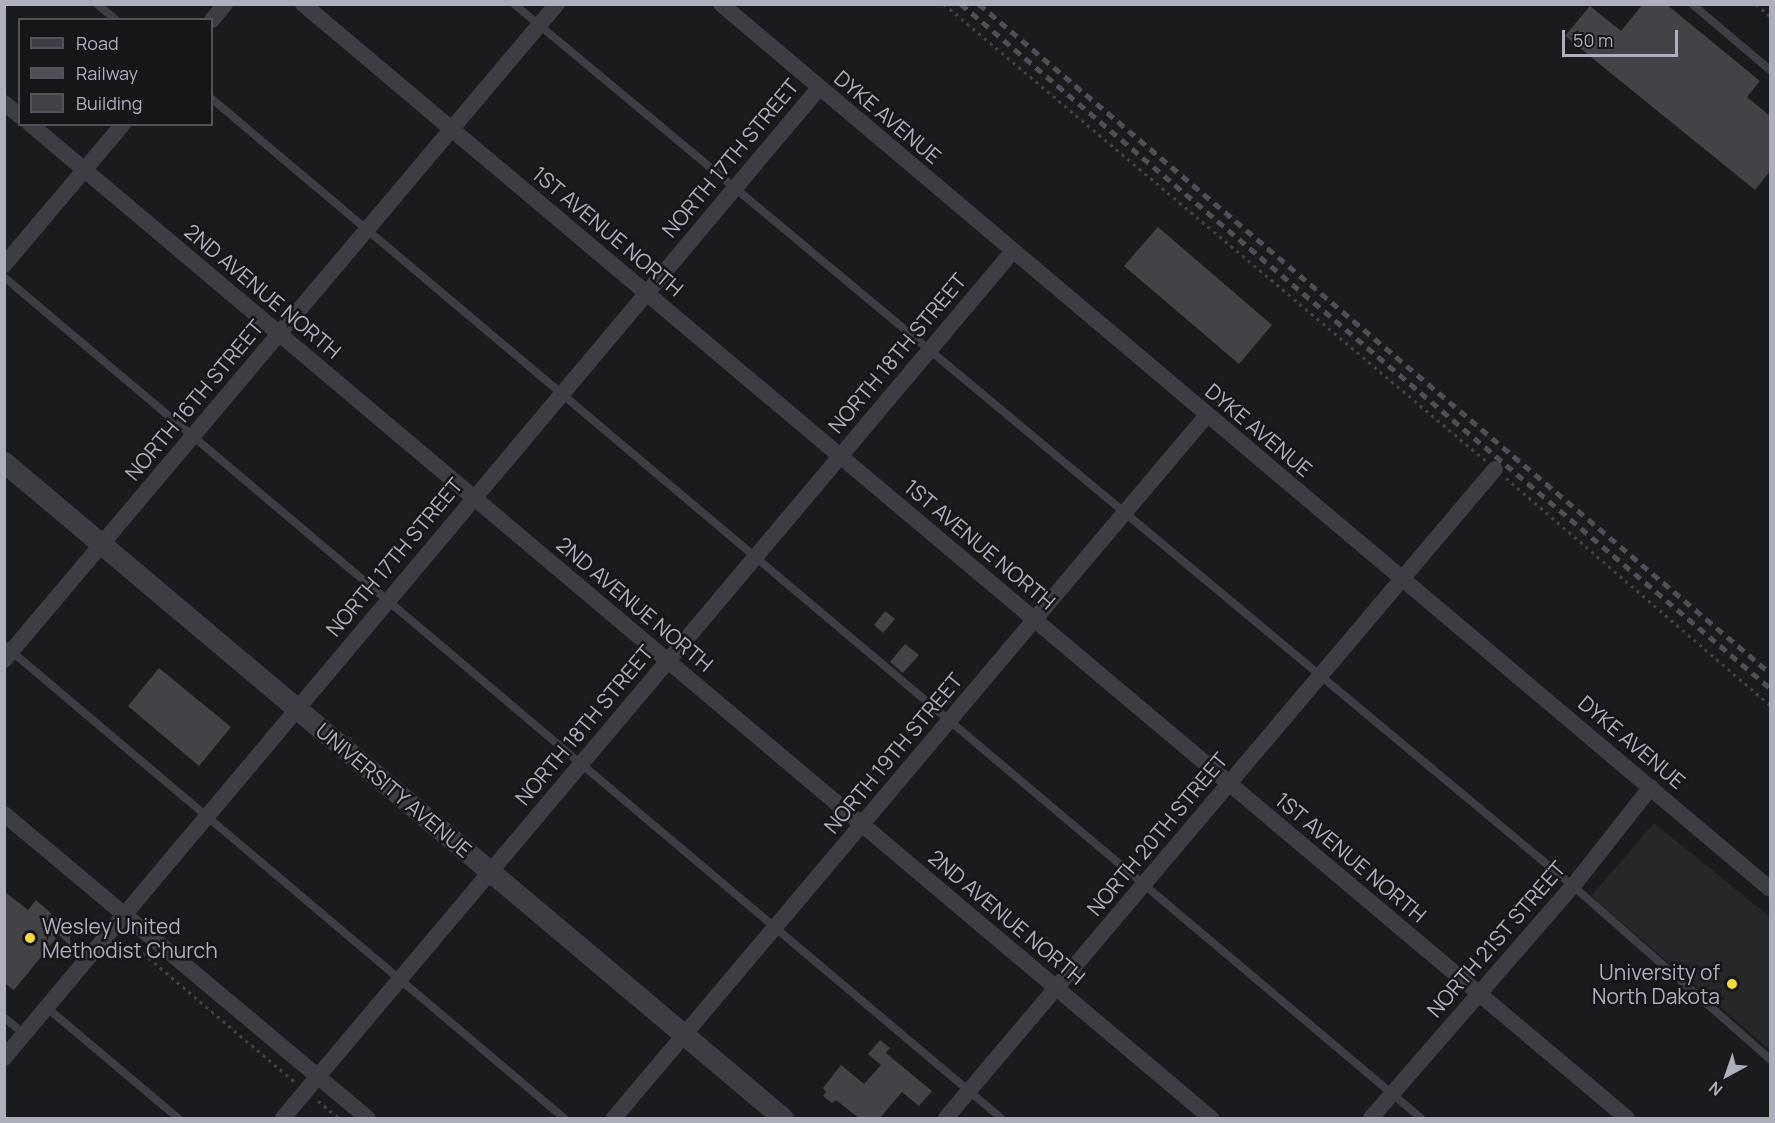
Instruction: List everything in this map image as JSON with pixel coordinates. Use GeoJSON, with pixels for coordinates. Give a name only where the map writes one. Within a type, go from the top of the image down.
{"type":"FeatureCollection","features":[{"type":"Feature","properties":{"kind":"street"},"geometry":{"type":"LineString","coordinates":[[213,19],[225,4]]}},
{"type":"Feature","properties":{"kind":"street","name":"1ST AVENUE NORTH"},"geometry":{"type":"LineString","coordinates":[[303,4],[1627,1119]]}},
{"type":"Feature","properties":{"kind":"street","name":"NORTH 16TH STREET"},"geometry":{"type":"LineString","coordinates":[[7,652],[102,544],[557,4]]}},
{"type":"Feature","properties":{"kind":"street","name":"DYKE AVENUE"},"geometry":{"type":"LineString","coordinates":[[721,4],[1770,888]]}},
{"type":"Feature","properties":{"kind":"street","name":"NORTH 17TH STREET"},"geometry":{"type":"LineString","coordinates":[[4,1058],[473,497],[819,88]]}},
{"type":"Feature","properties":{"kind":"street"},"geometry":{"type":"LineString","coordinates":[[4,103],[18,114]]}},
{"type":"Feature","properties":{"kind":"street","name":"2ND AVENUE NORTH"},"geometry":{"type":"LineString","coordinates":[[32,126],[1211,1119]]}},
{"type":"Feature","properties":{"kind":"street"},"geometry":{"type":"LineString","coordinates":[[4,266],[121,126]]}},
{"type":"Feature","properties":{"kind":"street","name":"NORTH 18TH STREET"},"geometry":{"type":"LineString","coordinates":[[283,1119],[1013,252]]}},
{"type":"Feature","properties":{"kind":"street","name":"NORTH 19TH STREET"},"geometry":{"type":"LineString","coordinates":[[614,1119],[1207,415]]}},
{"type":"Feature","properties":{"kind":"street","name":"UNIVERSITY AVENUE"},"geometry":{"type":"LineString","coordinates":[[4,462],[783,1119]]}},
{"type":"Feature","properties":{"kind":"street","name":"NORTH 20TH STREET"},"geometry":{"type":"LineString","coordinates":[[946,1119],[1495,469]]}},
{"type":"Feature","properties":{"kind":"street","name":"NORTH 21ST STREET"},"geometry":{"type":"LineString","coordinates":[[1371,1119],[1573,886],[1651,788]]}},
{"type":"Feature","properties":{"kind":"street"},"geometry":{"type":"LineString","coordinates":[[4,814],[368,1119]]}},
{"type":"Feature","properties":{"kind":"lane"},"geometry":{"type":"LineString","coordinates":[[97,4],[114,18]]}},
{"type":"Feature","properties":{"kind":"lane"},"geometry":{"type":"LineString","coordinates":[[514,4],[928,352],[1573,886],[1770,1059]]}},
{"type":"Feature","properties":{"kind":"lane"},"geometry":{"type":"LineString","coordinates":[[1692,4],[1770,70]]}},
{"type":"Feature","properties":{"kind":"lane"},"geometry":{"type":"LineString","coordinates":[[213,100],[947,722],[1421,1119]]}},
{"type":"Feature","properties":{"kind":"lane"},"geometry":{"type":"LineString","coordinates":[[4,277],[1000,1119]]}},
{"type":"Feature","properties":{"kind":"lane"},"geometry":{"type":"LineString","coordinates":[[7,652],[206,815],[564,1119]]}},
{"type":"Feature","properties":{"kind":"lane"},"geometry":{"type":"LineString","coordinates":[[46,1007],[178,1119]]}},
{"type":"Feature","properties":{"kind":"lane"},"geometry":{"type":"LineString","coordinates":[[5,1018],[24,1034]]}},
{"type":"Feature","properties":{"kind":"path"},"geometry":{"type":"LineString","coordinates":[[944,4],[1495,469],[1770,705]]}},
{"type":"Feature","properties":{"kind":"path"},"geometry":{"type":"LineString","coordinates":[[1756,4],[1770,16]]}},
{"type":"Feature","properties":{"kind":"path"},"geometry":{"type":"LineString","coordinates":[[112,927],[339,1119]]}},
{"type":"Feature","properties":{"kind":"shaded area","name":"University of North Dakota"},"geometry":{"type":"Polygon","coordinates":[[[1654,823],[1770,917],[1770,1050],[1591,896],[1654,823]]]}},
{"type":"Feature","properties":{"kind":"building"},"geometry":{"type":"Polygon","coordinates":[[[1643,4],[1666,4],[1760,81],[1747,97],[1770,116],[1770,171],[1755,190],[1565,36],[1590,6],[1621,31],[1643,4]]]}},
{"type":"Feature","properties":{"kind":"building"},"geometry":{"type":"Polygon","coordinates":[[[1158,227],[1272,325],[1239,364],[1124,266],[1158,227]]]}},
{"type":"Feature","properties":{"kind":"building"},"geometry":{"type":"Polygon","coordinates":[[[885,611],[895,619],[883,633],[874,625],[885,611]]]}},
{"type":"Feature","properties":{"kind":"building"},"geometry":{"type":"Polygon","coordinates":[[[905,644],[919,655],[903,673],[890,662],[905,644]]]}},
{"type":"Feature","properties":{"kind":"building"},"geometry":{"type":"Polygon","coordinates":[[[159,668],[231,727],[199,766],[128,706],[159,668]]]}},
{"type":"Feature","properties":{"kind":"building","name":"Wesley United Methodist Church"},"geometry":{"type":"Polygon","coordinates":[[[4,891],[28,910],[36,900],[69,929],[71,947],[59,935],[14,990],[4,983],[4,891]]]}},
{"type":"Feature","properties":{"kind":"building"},"geometry":{"type":"Polygon","coordinates":[[[880,1040],[890,1048],[886,1053],[932,1091],[919,1106],[902,1092],[879,1119],[860,1119],[836,1100],[832,1103],[823,1096],[826,1092],[823,1088],[841,1065],[864,1084],[881,1065],[868,1054],[880,1040]]]}},
{"type":"Feature","properties":{"kind":"railway"},"geometry":{"type":"LineString","coordinates":[[961,4],[1770,688]]}},
{"type":"Feature","properties":{"kind":"railway"},"geometry":{"type":"LineString","coordinates":[[979,4],[1770,673]]}},
{"type":"Feature","properties":{"kind":"place","name":"Wesley United Methodist Church"},"geometry":{"type":"Point","coordinates":[30,938]}},
{"type":"Feature","properties":{"kind":"place","name":"University of North Dakota"},"geometry":{"type":"Point","coordinates":[1732,984]}}]}
